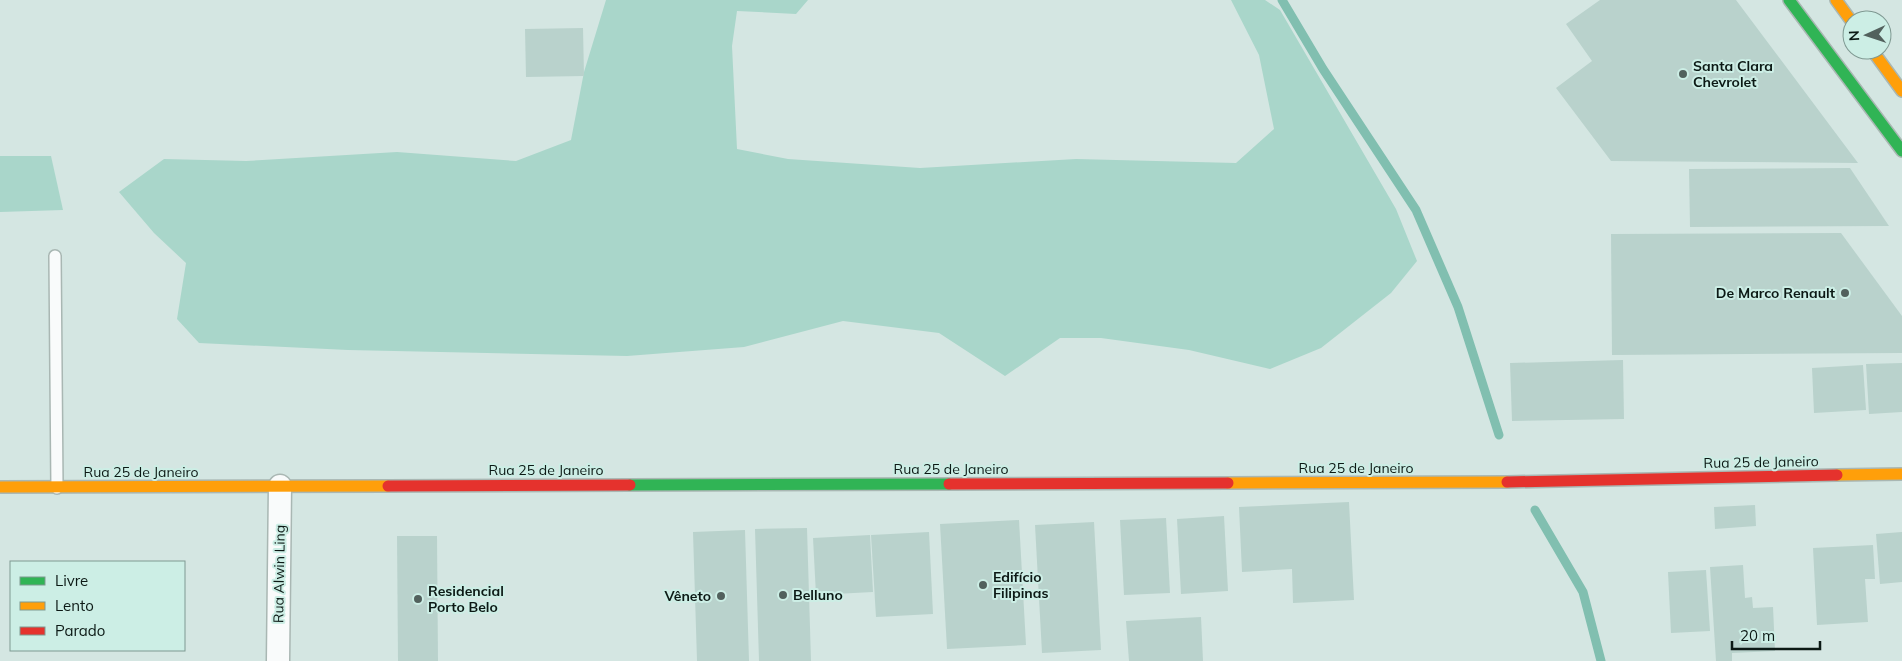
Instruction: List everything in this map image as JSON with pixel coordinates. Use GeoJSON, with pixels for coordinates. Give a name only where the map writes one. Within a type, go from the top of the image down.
{"type":"FeatureCollection","features":[{"type":"Feature","properties":{"kind":"street"},"geometry":{"type":"LineString","coordinates":[[1790,0],[1902,151]]}},
{"type":"Feature","properties":{"kind":"street"},"geometry":{"type":"LineString","coordinates":[[1879,60],[1902,91]]}},
{"type":"Feature","properties":{"kind":"street","name":"Rua 25 de Janeiro"},"geometry":{"type":"LineString","coordinates":[[0,487],[1484,482],[1902,474]]}},
{"type":"Feature","properties":{"kind":"street","name":"Rua Alwin Ling"},"geometry":{"type":"LineString","coordinates":[[278,661],[280,486]]}},
{"type":"Feature","properties":{"kind":"lane"},"geometry":{"type":"LineString","coordinates":[[55,256],[57,488]]}},
{"type":"Feature","properties":{"kind":"green space"},"geometry":{"type":"Polygon","coordinates":[[[606,0],[808,0],[796,14],[737,11],[732,46],[737,149],[788,159],[920,168],[1076,159],[1236,163],[1274,129],[1259,55],[1231,0],[1265,0],[1280,10],[1396,209],[1417,261],[1391,293],[1321,348],[1270,369],[1189,350],[1101,338],[1060,338],[1005,376],[939,333],[843,321],[744,347],[627,356],[348,350],[199,343],[177,319],[186,263],[154,233],[119,192],[164,159],[246,161],[397,152],[516,161],[571,140],[584,72],[606,0]]]}},
{"type":"Feature","properties":{"kind":"green space"},"geometry":{"type":"Polygon","coordinates":[[[0,156],[51,156],[63,210],[0,212],[0,156]]]}},
{"type":"Feature","properties":{"kind":"building","name":"Santa Clara Chevrolet"},"geometry":{"type":"Polygon","coordinates":[[[1600,0],[1736,0],[1858,163],[1611,161],[1556,88],[1592,61],[1566,24],[1600,0]]]}},
{"type":"Feature","properties":{"kind":"building"},"geometry":{"type":"Polygon","coordinates":[[[583,28],[584,76],[526,77],[525,29],[583,28]]]}},
{"type":"Feature","properties":{"kind":"building"},"geometry":{"type":"Polygon","coordinates":[[[1850,168],[1889,226],[1690,227],[1689,169],[1850,168]]]}},
{"type":"Feature","properties":{"kind":"building"},"geometry":{"type":"Polygon","coordinates":[[[1841,233],[1902,316],[1902,353],[1612,355],[1611,234],[1841,233]]]}},
{"type":"Feature","properties":{"kind":"building"},"geometry":{"type":"Polygon","coordinates":[[[1623,360],[1624,419],[1512,421],[1510,363],[1623,360]]]}},
{"type":"Feature","properties":{"kind":"building"},"geometry":{"type":"Polygon","coordinates":[[[1902,363],[1902,412],[1869,414],[1866,364],[1902,363]]]}},
{"type":"Feature","properties":{"kind":"building"},"geometry":{"type":"Polygon","coordinates":[[[1863,365],[1866,410],[1814,413],[1812,368],[1863,365]]]}},
{"type":"Feature","properties":{"kind":"building"},"geometry":{"type":"Polygon","coordinates":[[[1349,502],[1354,600],[1293,603],[1292,569],[1242,572],[1239,507],[1349,502]]]}},
{"type":"Feature","properties":{"kind":"building"},"geometry":{"type":"Polygon","coordinates":[[[1755,505],[1756,526],[1715,529],[1714,507],[1755,505]]]}},
{"type":"Feature","properties":{"kind":"building"},"geometry":{"type":"Polygon","coordinates":[[[1224,516],[1228,591],[1181,594],[1177,519],[1224,516]]]}},
{"type":"Feature","properties":{"kind":"building"},"geometry":{"type":"Polygon","coordinates":[[[1166,518],[1170,593],[1124,595],[1120,520],[1166,518]]]}},
{"type":"Feature","properties":{"kind":"building","name":"Edifício Filipinas"},"geometry":{"type":"Polygon","coordinates":[[[1019,520],[1026,645],[947,649],[940,524],[1019,520]]]}},
{"type":"Feature","properties":{"kind":"building"},"geometry":{"type":"Polygon","coordinates":[[[1094,522],[1101,650],[1042,653],[1035,525],[1094,522]]]}},
{"type":"Feature","properties":{"kind":"building","name":"Belluno"},"geometry":{"type":"Polygon","coordinates":[[[807,528],[811,661],[759,661],[755,529],[807,528]]]}},
{"type":"Feature","properties":{"kind":"building","name":"Vêneto"},"geometry":{"type":"Polygon","coordinates":[[[745,530],[749,661],[697,661],[693,532],[745,530]]]}},
{"type":"Feature","properties":{"kind":"building"},"geometry":{"type":"Polygon","coordinates":[[[929,532],[933,614],[876,617],[871,535],[929,532]]]}},
{"type":"Feature","properties":{"kind":"building"},"geometry":{"type":"Polygon","coordinates":[[[1902,532],[1902,582],[1880,584],[1876,534],[1902,532]]]}},
{"type":"Feature","properties":{"kind":"building"},"geometry":{"type":"Polygon","coordinates":[[[870,535],[873,592],[816,595],[813,538],[870,535]]]}},
{"type":"Feature","properties":{"kind":"building","name":"Residencial Porto Belo"},"geometry":{"type":"Polygon","coordinates":[[[397,536],[437,536],[438,661],[398,661],[397,536]]]}},
{"type":"Feature","properties":{"kind":"building"},"geometry":{"type":"Polygon","coordinates":[[[1873,545],[1875,579],[1865,579],[1868,622],[1817,625],[1813,548],[1873,545]]]}},
{"type":"Feature","properties":{"kind":"building"},"geometry":{"type":"Polygon","coordinates":[[[1743,565],[1745,598],[1752,597],[1753,608],[1773,607],[1775,651],[1732,653],[1732,661],[1716,661],[1710,567],[1743,565]]]}},
{"type":"Feature","properties":{"kind":"building"},"geometry":{"type":"Polygon","coordinates":[[[1706,570],[1710,631],[1671,633],[1668,572],[1706,570]]]}},
{"type":"Feature","properties":{"kind":"building"},"geometry":{"type":"Polygon","coordinates":[[[1201,617],[1203,661],[1129,661],[1126,621],[1201,617]]]}},
{"type":"Feature","properties":{"kind":"waterway"},"geometry":{"type":"LineString","coordinates":[[1282,0],[1323,69],[1416,210],[1458,307],[1499,435]]}},
{"type":"Feature","properties":{"kind":"waterway"},"geometry":{"type":"LineString","coordinates":[[1535,510],[1583,592],[1601,661]]}},
{"type":"Feature","properties":{"kind":"traffic: fast"},"geometry":{"type":"LineString","coordinates":[[1789,0],[1902,151]]}},
{"type":"Feature","properties":{"kind":"traffic: fast"},"geometry":{"type":"LineString","coordinates":[[630,485],[949,484]]}},
{"type":"Feature","properties":{"kind":"traffic: slow"},"geometry":{"type":"LineString","coordinates":[[1836,0],[1843,10]]}},
{"type":"Feature","properties":{"kind":"traffic: slow"},"geometry":{"type":"LineString","coordinates":[[1879,60],[1902,91]]}},
{"type":"Feature","properties":{"kind":"traffic: slow"},"geometry":{"type":"LineString","coordinates":[[1837,475],[1902,474]]}},
{"type":"Feature","properties":{"kind":"traffic: slow"},"geometry":{"type":"LineString","coordinates":[[1228,483],[1507,482]]}},
{"type":"Feature","properties":{"kind":"traffic: slow"},"geometry":{"type":"LineString","coordinates":[[0,487],[388,486]]}},
{"type":"Feature","properties":{"kind":"traffic: jam"},"geometry":{"type":"LineString","coordinates":[[1507,482],[1837,475]]}},
{"type":"Feature","properties":{"kind":"traffic: jam"},"geometry":{"type":"LineString","coordinates":[[949,484],[1228,483]]}},
{"type":"Feature","properties":{"kind":"traffic: jam"},"geometry":{"type":"LineString","coordinates":[[388,486],[630,485]]}},
{"type":"Feature","properties":{"kind":"place","name":"Santa Clara Chevrolet"},"geometry":{"type":"Point","coordinates":[1683,74]}},
{"type":"Feature","properties":{"kind":"place","name":"De Marco Renault"},"geometry":{"type":"Point","coordinates":[1845,293]}},
{"type":"Feature","properties":{"kind":"place","name":"Edifício Filipinas"},"geometry":{"type":"Point","coordinates":[983,585]}},
{"type":"Feature","properties":{"kind":"place","name":"Belluno"},"geometry":{"type":"Point","coordinates":[783,595]}},
{"type":"Feature","properties":{"kind":"place","name":"Vêneto"},"geometry":{"type":"Point","coordinates":[721,596]}},
{"type":"Feature","properties":{"kind":"place","name":"Residencial Porto Belo"},"geometry":{"type":"Point","coordinates":[418,599]}}]}
